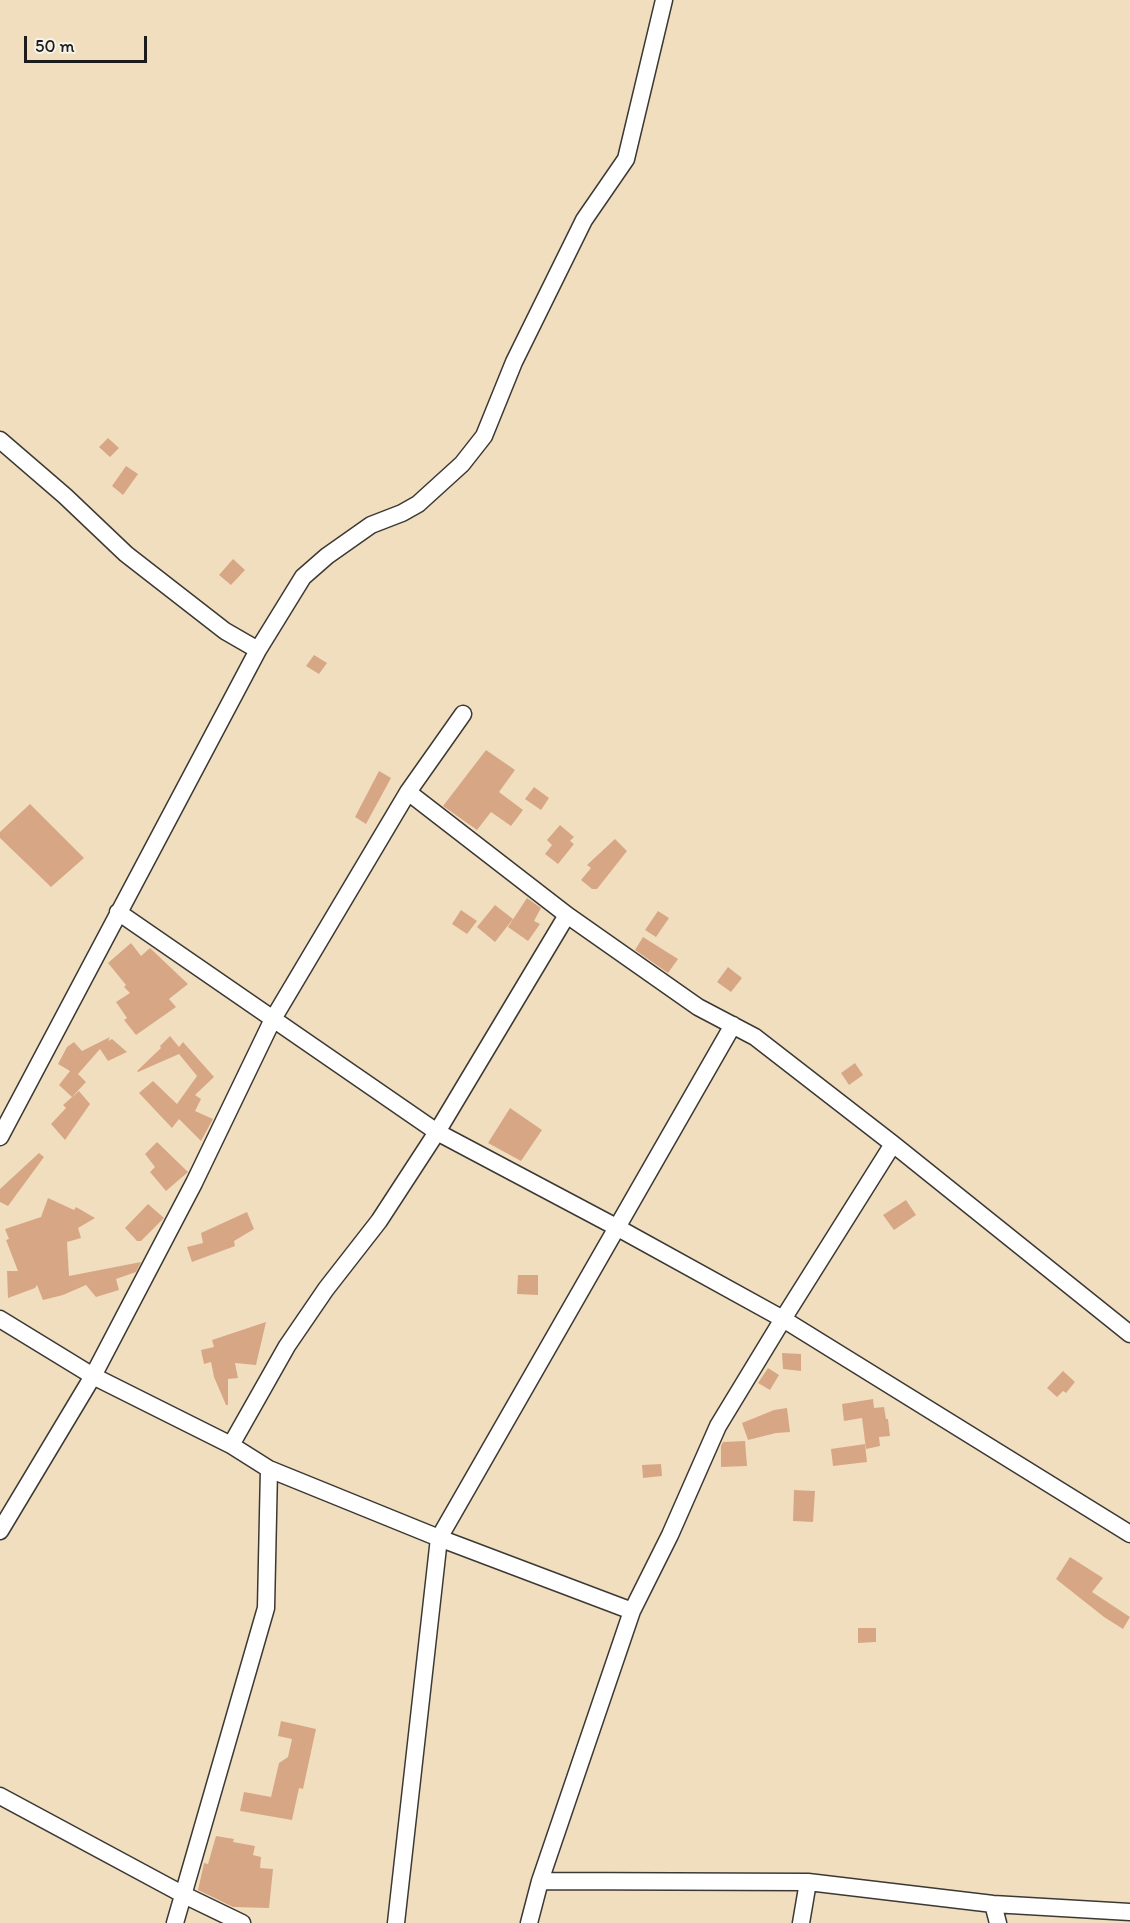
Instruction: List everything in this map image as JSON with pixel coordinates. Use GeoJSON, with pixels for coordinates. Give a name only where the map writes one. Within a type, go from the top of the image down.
{"type":"FeatureCollection","features":[{"type":"Feature","properties":{"kind":"street"},"geometry":{"type":"LineString","coordinates":[[0,1137],[258,650],[303,577],[327,556],[371,525],[418,504],[462,464],[483,436],[514,362],[584,220],[626,159],[664,0]]}},
{"type":"Feature","properties":{"kind":"street"},"geometry":{"type":"LineString","coordinates":[[0,440],[126,554],[225,631],[258,650]]}},
{"type":"Feature","properties":{"kind":"street"},"geometry":{"type":"LineString","coordinates":[[0,1531],[93,1376],[194,1184],[273,1019],[408,792],[463,714]]}},
{"type":"Feature","properties":{"kind":"street"},"geometry":{"type":"LineString","coordinates":[[408,792],[567,915],[698,1006],[756,1037],[1130,1334]]}},
{"type":"Feature","properties":{"kind":"street"},"geometry":{"type":"LineString","coordinates":[[118,912],[437,1132],[783,1319],[1130,1534]]}},
{"type":"Feature","properties":{"kind":"street"},"geometry":{"type":"LineString","coordinates":[[231,1445],[287,1346],[326,1289],[379,1221],[437,1132],[567,915]]}},
{"type":"Feature","properties":{"kind":"street"},"geometry":{"type":"LineString","coordinates":[[396,1923],[439,1538],[734,1025]]}},
{"type":"Feature","properties":{"kind":"street"},"geometry":{"type":"LineString","coordinates":[[529,1923],[540,1881],[632,1611],[670,1535],[718,1426],[893,1144]]}},
{"type":"Feature","properties":{"kind":"street"},"geometry":{"type":"LineString","coordinates":[[0,1319],[93,1376],[231,1445],[269,1469],[439,1538],[632,1611]]}},
{"type":"Feature","properties":{"kind":"street"},"geometry":{"type":"LineString","coordinates":[[175,1923],[266,1608],[269,1469]]}},
{"type":"Feature","properties":{"kind":"street"},"geometry":{"type":"LineString","coordinates":[[0,1796],[184,1895],[242,1923]]}},
{"type":"Feature","properties":{"kind":"street"},"geometry":{"type":"LineString","coordinates":[[540,1881],[808,1882],[993,1904],[1130,1912]]}},
{"type":"Feature","properties":{"kind":"street"},"geometry":{"type":"LineString","coordinates":[[801,1923],[808,1882]]}},
{"type":"Feature","properties":{"kind":"street"},"geometry":{"type":"LineString","coordinates":[[993,1904],[998,1923]]}},
{"type":"Feature","properties":{"kind":"building"},"geometry":{"type":"Polygon","coordinates":[[[108,438],[119,448],[110,457],[99,447],[108,438]]]}},
{"type":"Feature","properties":{"kind":"building"},"geometry":{"type":"Polygon","coordinates":[[[126,466],[138,474],[123,495],[112,486],[126,466]]]}},
{"type":"Feature","properties":{"kind":"building"},"geometry":{"type":"Polygon","coordinates":[[[233,559],[245,570],[231,585],[219,575],[233,559]]]}},
{"type":"Feature","properties":{"kind":"building"},"geometry":{"type":"Polygon","coordinates":[[[314,655],[327,663],[319,674],[306,666],[314,655]]]}},
{"type":"Feature","properties":{"kind":"building"},"geometry":{"type":"Polygon","coordinates":[[[486,750],[515,770],[499,792],[523,810],[511,826],[491,812],[477,830],[443,806],[486,750]]]}},
{"type":"Feature","properties":{"kind":"building"},"geometry":{"type":"Polygon","coordinates":[[[379,771],[391,778],[366,824],[355,817],[379,771]]]}},
{"type":"Feature","properties":{"kind":"building"},"geometry":{"type":"Polygon","coordinates":[[[534,787],[549,798],[541,810],[525,799],[534,787]]]}},
{"type":"Feature","properties":{"kind":"building"},"geometry":{"type":"Polygon","coordinates":[[[30,804],[84,858],[51,887],[0,838],[0,832],[30,804]]]}},
{"type":"Feature","properties":{"kind":"building"},"geometry":{"type":"Polygon","coordinates":[[[560,825],[574,837],[570,841],[574,844],[558,864],[545,854],[552,845],[547,840],[560,825]]]}},
{"type":"Feature","properties":{"kind":"building"},"geometry":{"type":"Polygon","coordinates":[[[615,839],[627,851],[597,889],[592,889],[581,880],[591,868],[587,865],[615,839]]]}},
{"type":"Feature","properties":{"kind":"building"},"geometry":{"type":"Polygon","coordinates":[[[527,898],[541,908],[534,921],[540,924],[528,941],[508,927],[527,898]]]}},
{"type":"Feature","properties":{"kind":"building"},"geometry":{"type":"Polygon","coordinates":[[[495,905],[513,919],[495,942],[477,927],[495,905]]]}},
{"type":"Feature","properties":{"kind":"building"},"geometry":{"type":"Polygon","coordinates":[[[461,910],[477,921],[467,934],[452,924],[461,910]]]}},
{"type":"Feature","properties":{"kind":"building"},"geometry":{"type":"Polygon","coordinates":[[[658,911],[669,918],[656,937],[645,930],[658,911]]]}},
{"type":"Feature","properties":{"kind":"building"},"geometry":{"type":"Polygon","coordinates":[[[643,937],[678,959],[668,973],[635,950],[643,937]]]}},
{"type":"Feature","properties":{"kind":"building"},"geometry":{"type":"Polygon","coordinates":[[[131,943],[141,956],[150,948],[188,984],[169,999],[176,1007],[136,1035],[124,1020],[127,1018],[116,1002],[130,993],[108,963],[131,943]]]}},
{"type":"Feature","properties":{"kind":"building"},"geometry":{"type":"Polygon","coordinates":[[[728,967],[742,978],[731,992],[717,982],[728,967]]]}},
{"type":"Feature","properties":{"kind":"building"},"geometry":{"type":"Polygon","coordinates":[[[170,1036],[179,1047],[183,1042],[214,1077],[195,1095],[201,1099],[195,1111],[213,1119],[201,1141],[179,1119],[172,1128],[139,1093],[153,1081],[177,1104],[197,1076],[179,1054],[137,1071],[170,1036]]]}},
{"type":"Feature","properties":{"kind":"building"},"geometry":{"type":"Polygon","coordinates":[[[110,1037],[108,1041],[112,1039],[127,1052],[108,1061],[100,1049],[78,1074],[86,1082],[72,1097],[59,1085],[70,1071],[58,1064],[67,1047],[74,1042],[82,1051],[110,1037]]]}},
{"type":"Feature","properties":{"kind":"building"},"geometry":{"type":"Polygon","coordinates":[[[855,1063],[863,1075],[849,1085],[841,1073],[855,1063]]]}},
{"type":"Feature","properties":{"kind":"building"},"geometry":{"type":"Polygon","coordinates":[[[79,1091],[90,1104],[65,1140],[51,1124],[66,1108],[63,1105],[79,1091]]]}},
{"type":"Feature","properties":{"kind":"building"},"geometry":{"type":"Polygon","coordinates":[[[510,1108],[542,1130],[521,1161],[488,1143],[510,1108]]]}},
{"type":"Feature","properties":{"kind":"building"},"geometry":{"type":"Polygon","coordinates":[[[157,1142],[188,1172],[166,1191],[150,1172],[155,1167],[145,1154],[157,1142]]]}},
{"type":"Feature","properties":{"kind":"building"},"geometry":{"type":"Polygon","coordinates":[[[39,1153],[44,1157],[8,1206],[0,1202],[0,1189],[39,1153]]]}},
{"type":"Feature","properties":{"kind":"building"},"geometry":{"type":"Polygon","coordinates":[[[48,1198],[74,1210],[76,1207],[95,1218],[78,1228],[81,1238],[67,1242],[69,1276],[141,1262],[136,1272],[116,1279],[119,1290],[96,1297],[86,1285],[63,1295],[43,1300],[37,1285],[35,1288],[8,1298],[7,1271],[18,1271],[6,1240],[9,1239],[5,1229],[41,1217],[48,1198]]]}},
{"type":"Feature","properties":{"kind":"building"},"geometry":{"type":"Polygon","coordinates":[[[906,1200],[916,1215],[894,1230],[883,1215],[906,1200]]]}},
{"type":"Feature","properties":{"kind":"building"},"geometry":{"type":"Polygon","coordinates":[[[148,1204],[164,1218],[141,1241],[137,1241],[125,1228],[148,1204]]]}},
{"type":"Feature","properties":{"kind":"building"},"geometry":{"type":"Polygon","coordinates":[[[247,1212],[254,1229],[234,1241],[235,1246],[192,1262],[187,1247],[203,1243],[201,1233],[247,1212]]]}},
{"type":"Feature","properties":{"kind":"building"},"geometry":{"type":"Polygon","coordinates":[[[518,1275],[538,1275],[538,1295],[517,1294],[518,1275]]]}},
{"type":"Feature","properties":{"kind":"building"},"geometry":{"type":"Polygon","coordinates":[[[266,1322],[256,1365],[235,1363],[238,1378],[228,1379],[228,1405],[226,1405],[214,1377],[211,1362],[204,1364],[201,1350],[214,1347],[212,1340],[266,1322]]]}},
{"type":"Feature","properties":{"kind":"building"},"geometry":{"type":"Polygon","coordinates":[[[782,1353],[801,1354],[801,1371],[783,1369],[782,1353]]]}},
{"type":"Feature","properties":{"kind":"building"},"geometry":{"type":"Polygon","coordinates":[[[768,1368],[779,1375],[770,1390],[758,1383],[768,1368]]]}},
{"type":"Feature","properties":{"kind":"building"},"geometry":{"type":"Polygon","coordinates":[[[1063,1371],[1075,1382],[1066,1393],[1063,1391],[1057,1397],[1047,1388],[1063,1371]]]}},
{"type":"Feature","properties":{"kind":"building"},"geometry":{"type":"Polygon","coordinates":[[[873,1399],[874,1408],[884,1407],[890,1436],[879,1437],[880,1446],[866,1449],[862,1418],[844,1421],[842,1404],[873,1399]]]}},
{"type":"Feature","properties":{"kind":"building"},"geometry":{"type":"Polygon","coordinates":[[[787,1408],[790,1432],[748,1440],[742,1423],[774,1410],[787,1408]]]}},
{"type":"Feature","properties":{"kind":"building"},"geometry":{"type":"Polygon","coordinates":[[[745,1441],[747,1466],[721,1467],[723,1442],[745,1441]]]}},
{"type":"Feature","properties":{"kind":"building"},"geometry":{"type":"Polygon","coordinates":[[[865,1444],[867,1462],[833,1466],[831,1449],[865,1444]]]}},
{"type":"Feature","properties":{"kind":"building"},"geometry":{"type":"Polygon","coordinates":[[[661,1464],[662,1476],[643,1478],[642,1465],[661,1464]]]}},
{"type":"Feature","properties":{"kind":"building"},"geometry":{"type":"Polygon","coordinates":[[[794,1490],[815,1491],[813,1522],[793,1521],[794,1490]]]}},
{"type":"Feature","properties":{"kind":"building"},"geometry":{"type":"Polygon","coordinates":[[[1070,1557],[1103,1578],[1092,1592],[1130,1617],[1123,1629],[1056,1579],[1070,1557]]]}},
{"type":"Feature","properties":{"kind":"building"},"geometry":{"type":"Polygon","coordinates":[[[858,1628],[876,1628],[876,1642],[858,1643],[858,1628]]]}},
{"type":"Feature","properties":{"kind":"building"},"geometry":{"type":"Polygon","coordinates":[[[281,1721],[316,1729],[303,1789],[299,1788],[292,1820],[240,1811],[244,1792],[271,1797],[279,1763],[288,1757],[292,1739],[278,1736],[281,1721]]]}},
{"type":"Feature","properties":{"kind":"building"},"geometry":{"type":"Polygon","coordinates":[[[216,1836],[255,1846],[253,1855],[261,1857],[260,1868],[273,1869],[269,1908],[233,1907],[198,1890],[204,1863],[208,1864],[216,1836]]]}}]}
